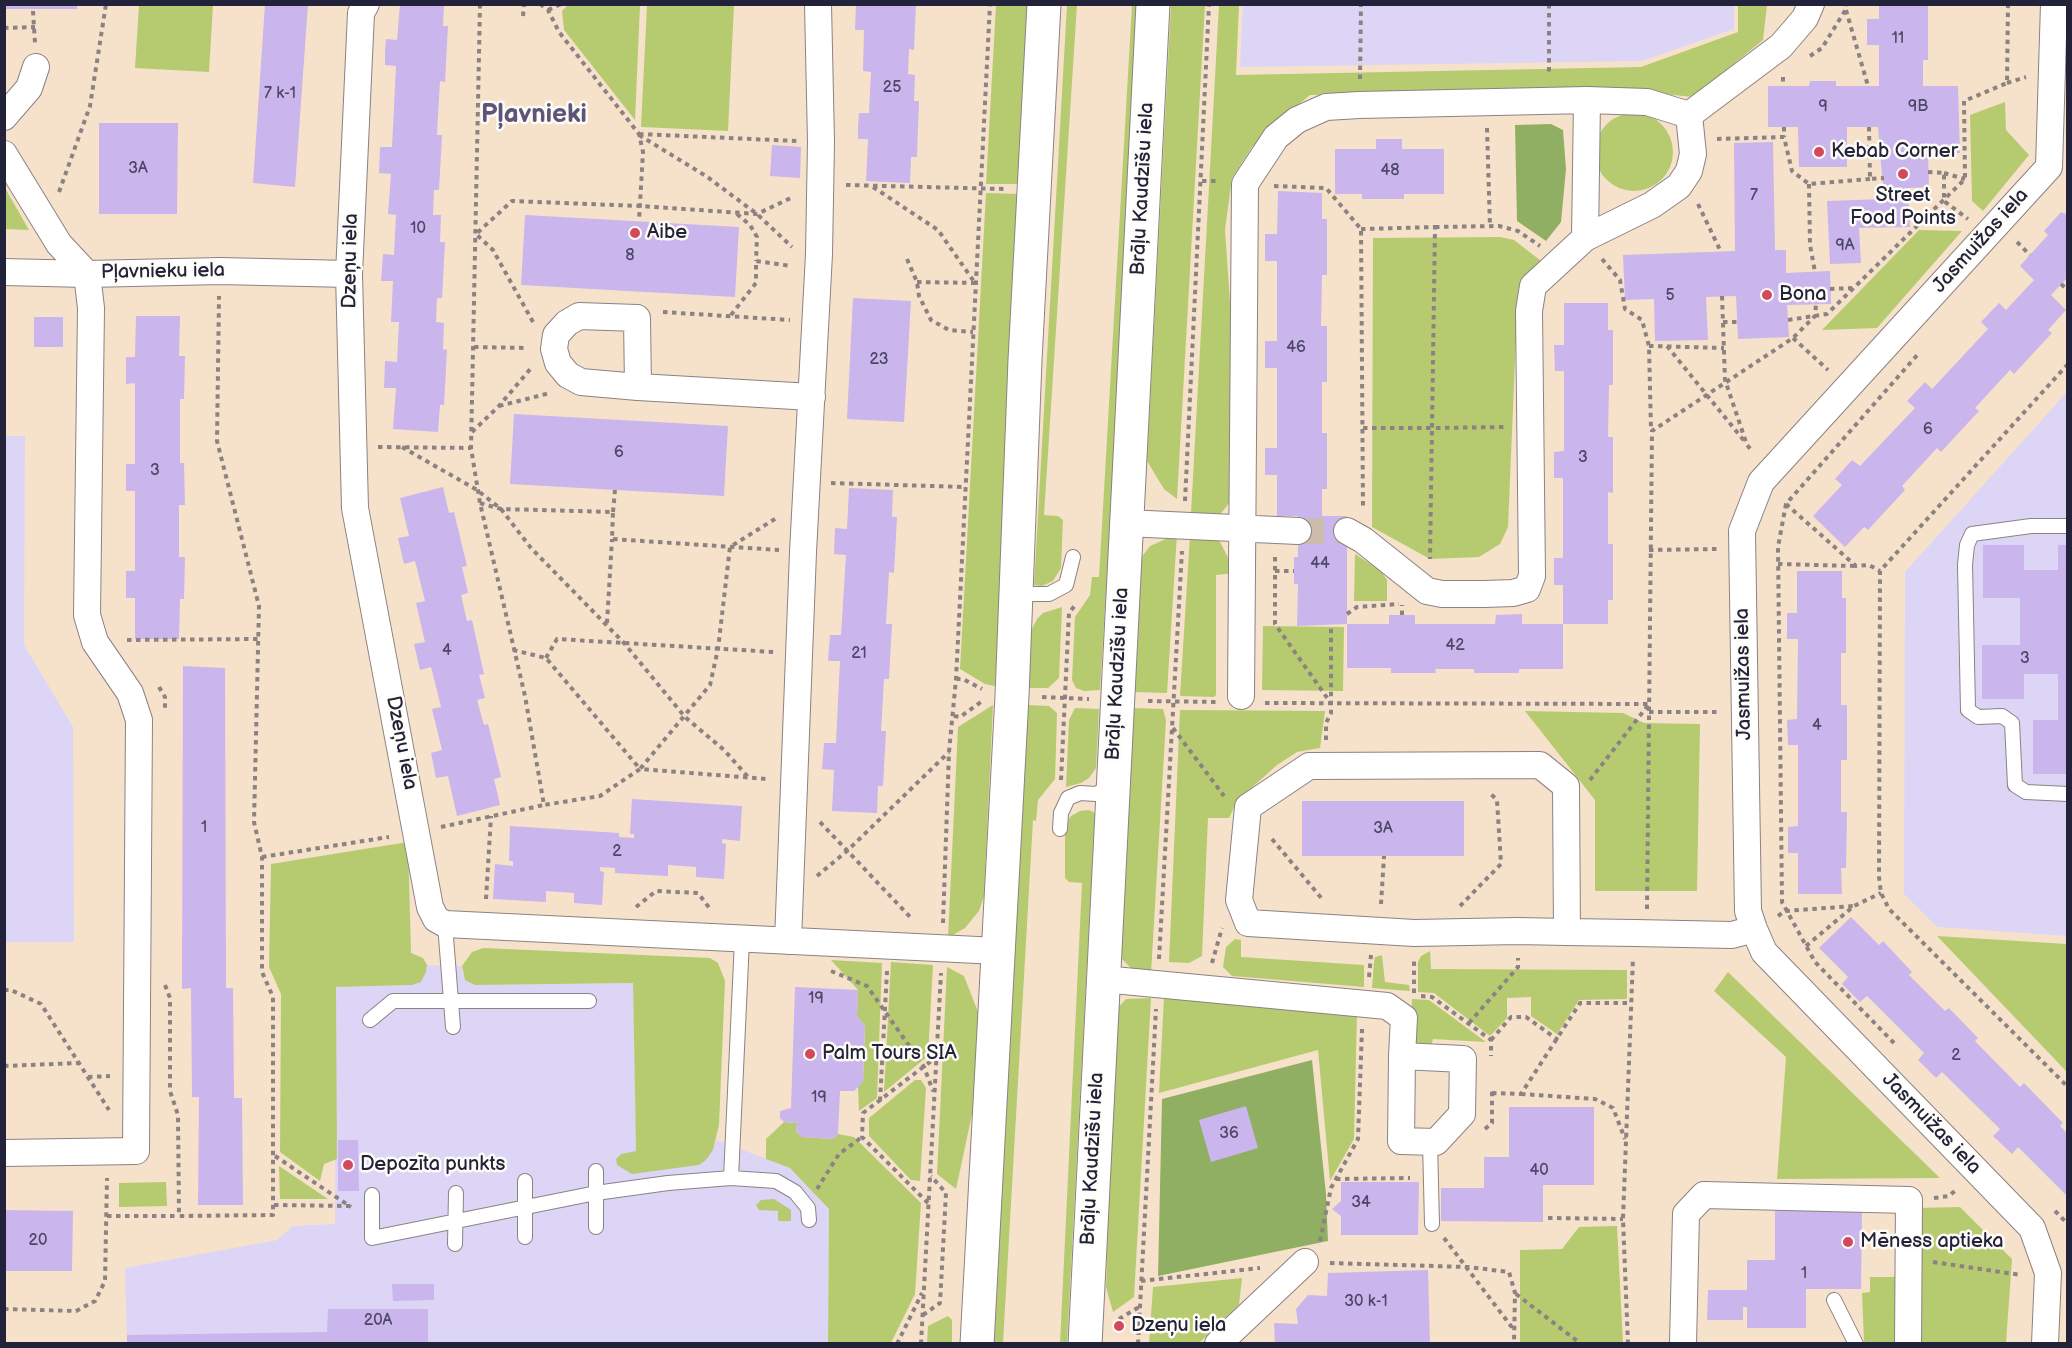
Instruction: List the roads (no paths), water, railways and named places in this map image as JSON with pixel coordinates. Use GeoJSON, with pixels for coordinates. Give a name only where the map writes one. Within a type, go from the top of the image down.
{"type":"FeatureCollection","features":[{"type":"Feature","properties":{"kind":"street","name":"Dzeņu iela"},"geometry":{"type":"LineString","coordinates":[[366,4],[361,13],[349,274],[355,508],[418,833],[430,907],[435,919],[445,924]]}},
{"type":"Feature","properties":{"kind":"street"},"geometry":{"type":"LineString","coordinates":[[795,941],[799,653],[821,184],[818,4]]}},
{"type":"Feature","properties":{"kind":"street"},"geometry":{"type":"LineString","coordinates":[[977,1344],[1044,4]]}},
{"type":"Feature","properties":{"kind":"street","name":"Brāļu Kaudzīšu iela"},"geometry":{"type":"LineString","coordinates":[[1085,1344],[1153,4]]}},
{"type":"Feature","properties":{"kind":"street"},"geometry":{"type":"LineString","coordinates":[[1689,115],[1781,46],[1805,18],[1811,4]]}},
{"type":"Feature","properties":{"kind":"street","name":"Jasmuižas iela"},"geometry":{"type":"LineString","coordinates":[[2045,1344],[2048,1279],[2032,1228],[1764,952],[1754,929],[1748,911],[1742,531],[1761,482],[2058,173],[2054,4]]}},
{"type":"Feature","properties":{"kind":"street"},"geometry":{"type":"LineString","coordinates":[[4,117],[29,88],[36,57]]}},
{"type":"Feature","properties":{"kind":"street"},"geometry":{"type":"LineString","coordinates":[[1241,700],[1245,184],[1276,137],[1297,120],[1326,107],[1587,100],[1647,102],[1689,115]]}},
{"type":"Feature","properties":{"kind":"street"},"geometry":{"type":"LineString","coordinates":[[1587,100],[1592,247]]}},
{"type":"Feature","properties":{"kind":"street"},"geometry":{"type":"LineString","coordinates":[[1355,535],[1409,593],[1427,591],[1442,594],[1513,593],[1527,589],[1532,576],[1529,311],[1533,286],[1559,261],[1592,247],[1666,197],[1685,179],[1693,154],[1689,115]]}},
{"type":"Feature","properties":{"kind":"street","name":"Pļavnieku iela"},"geometry":{"type":"LineString","coordinates":[[4,154],[59,244],[87,274],[220,271],[349,274]]}},
{"type":"Feature","properties":{"kind":"street"},"geometry":{"type":"LineString","coordinates":[[4,272],[87,274],[91,308],[87,615],[95,642],[130,693],[139,720],[136,1151],[4,1153]]}},
{"type":"Feature","properties":{"kind":"street"},"geometry":{"type":"LineString","coordinates":[[638,387],[637,318],[579,316],[567,323],[556,335],[551,349],[558,363],[568,375],[581,382],[638,387],[812,397]]}},
{"type":"Feature","properties":{"kind":"street"},"geometry":{"type":"LineString","coordinates":[[1126,523],[1298,531]]}},
{"type":"Feature","properties":{"kind":"street"},"geometry":{"type":"LineString","coordinates":[[1567,932],[1566,786],[1540,765],[1309,766],[1248,807],[1239,900],[1248,923],[1414,933],[1518,931],[1567,932],[1732,934],[1754,929]]}},
{"type":"Feature","properties":{"kind":"street"},"geometry":{"type":"LineString","coordinates":[[445,924],[998,951]]}},
{"type":"Feature","properties":{"kind":"street"},"geometry":{"type":"LineString","coordinates":[[1103,979],[1209,988],[1231,993],[1387,1006],[1404,1018],[1402,1056],[1401,1141],[1436,1142],[1462,1114],[1463,1059],[1402,1056]]}},
{"type":"Feature","properties":{"kind":"street"},"geometry":{"type":"LineString","coordinates":[[1683,1344],[1686,1214],[1704,1195],[1910,1200],[1908,1344]]}},
{"type":"Feature","properties":{"kind":"street"},"geometry":{"type":"LineString","coordinates":[[1218,1344],[1311,1263]]}},
{"type":"Feature","properties":{"kind":"lane"},"geometry":{"type":"LineString","coordinates":[[2067,526],[2031,526],[1972,534],[1967,545],[1965,565],[1968,710],[1977,717],[2002,716],[2012,723],[2015,785],[2026,792],[2067,794]]}},
{"type":"Feature","properties":{"kind":"lane"},"geometry":{"type":"LineString","coordinates":[[1016,594],[1049,594],[1066,585],[1072,563]]}},
{"type":"Feature","properties":{"kind":"lane"},"geometry":{"type":"LineString","coordinates":[[1060,829],[1061,813],[1068,798],[1080,794],[1096,794],[1112,786]]}},
{"type":"Feature","properties":{"kind":"lane"},"geometry":{"type":"LineString","coordinates":[[445,924],[453,1027]]}},
{"type":"Feature","properties":{"kind":"lane"},"geometry":{"type":"LineString","coordinates":[[731,1178],[742,940]]}},
{"type":"Feature","properties":{"kind":"lane"},"geometry":{"type":"LineString","coordinates":[[370,1020],[393,1001],[589,1001]]}},
{"type":"Feature","properties":{"kind":"lane"},"geometry":{"type":"LineString","coordinates":[[1431,1142],[1432,1224]]}},
{"type":"Feature","properties":{"kind":"lane"},"geometry":{"type":"LineString","coordinates":[[596,1170],[596,1227]]}},
{"type":"Feature","properties":{"kind":"lane"},"geometry":{"type":"LineString","coordinates":[[372,1195],[372,1238],[596,1192],[668,1182],[731,1178],[776,1181],[795,1192],[808,1214]]}},
{"type":"Feature","properties":{"kind":"lane"},"geometry":{"type":"LineString","coordinates":[[525,1181],[525,1238]]}},
{"type":"Feature","properties":{"kind":"lane"},"geometry":{"type":"LineString","coordinates":[[455,1244],[456,1193]]}},
{"type":"Feature","properties":{"kind":"lane"},"geometry":{"type":"LineString","coordinates":[[1834,1300],[1856,1344]]}},
{"type":"Feature","properties":{"kind":"tunnel"},"geometry":{"type":"LineString","coordinates":[[1298,531],[1347,531]]}},
{"type":"Feature","properties":{"kind":"place","name":"Kebab Corner"},"geometry":{"type":"Point","coordinates":[1819,152]}},
{"type":"Feature","properties":{"kind":"place","name":"Street Food Points"},"geometry":{"type":"Point","coordinates":[1903,174]}},
{"type":"Feature","properties":{"kind":"place","name":"Aibe"},"geometry":{"type":"Point","coordinates":[635,233]}},
{"type":"Feature","properties":{"kind":"place","name":"Bona"},"geometry":{"type":"Point","coordinates":[1767,295]}},
{"type":"Feature","properties":{"kind":"place","name":"Palm Tours SIA"},"geometry":{"type":"Point","coordinates":[810,1054]}},
{"type":"Feature","properties":{"kind":"place","name":"Depozīta punkts"},"geometry":{"type":"Point","coordinates":[348,1165]}},
{"type":"Feature","properties":{"kind":"place","name":"Mēness aptieka"},"geometry":{"type":"Point","coordinates":[1848,1242]}},
{"type":"Feature","properties":{"kind":"place","name":"Dzeņu iela"},"geometry":{"type":"Point","coordinates":[1119,1326]}},
{"type":"Feature","properties":{"kind":"district","name":"Pļavnieki"},"geometry":{"type":"Point","coordinates":[534,115]}}]}
